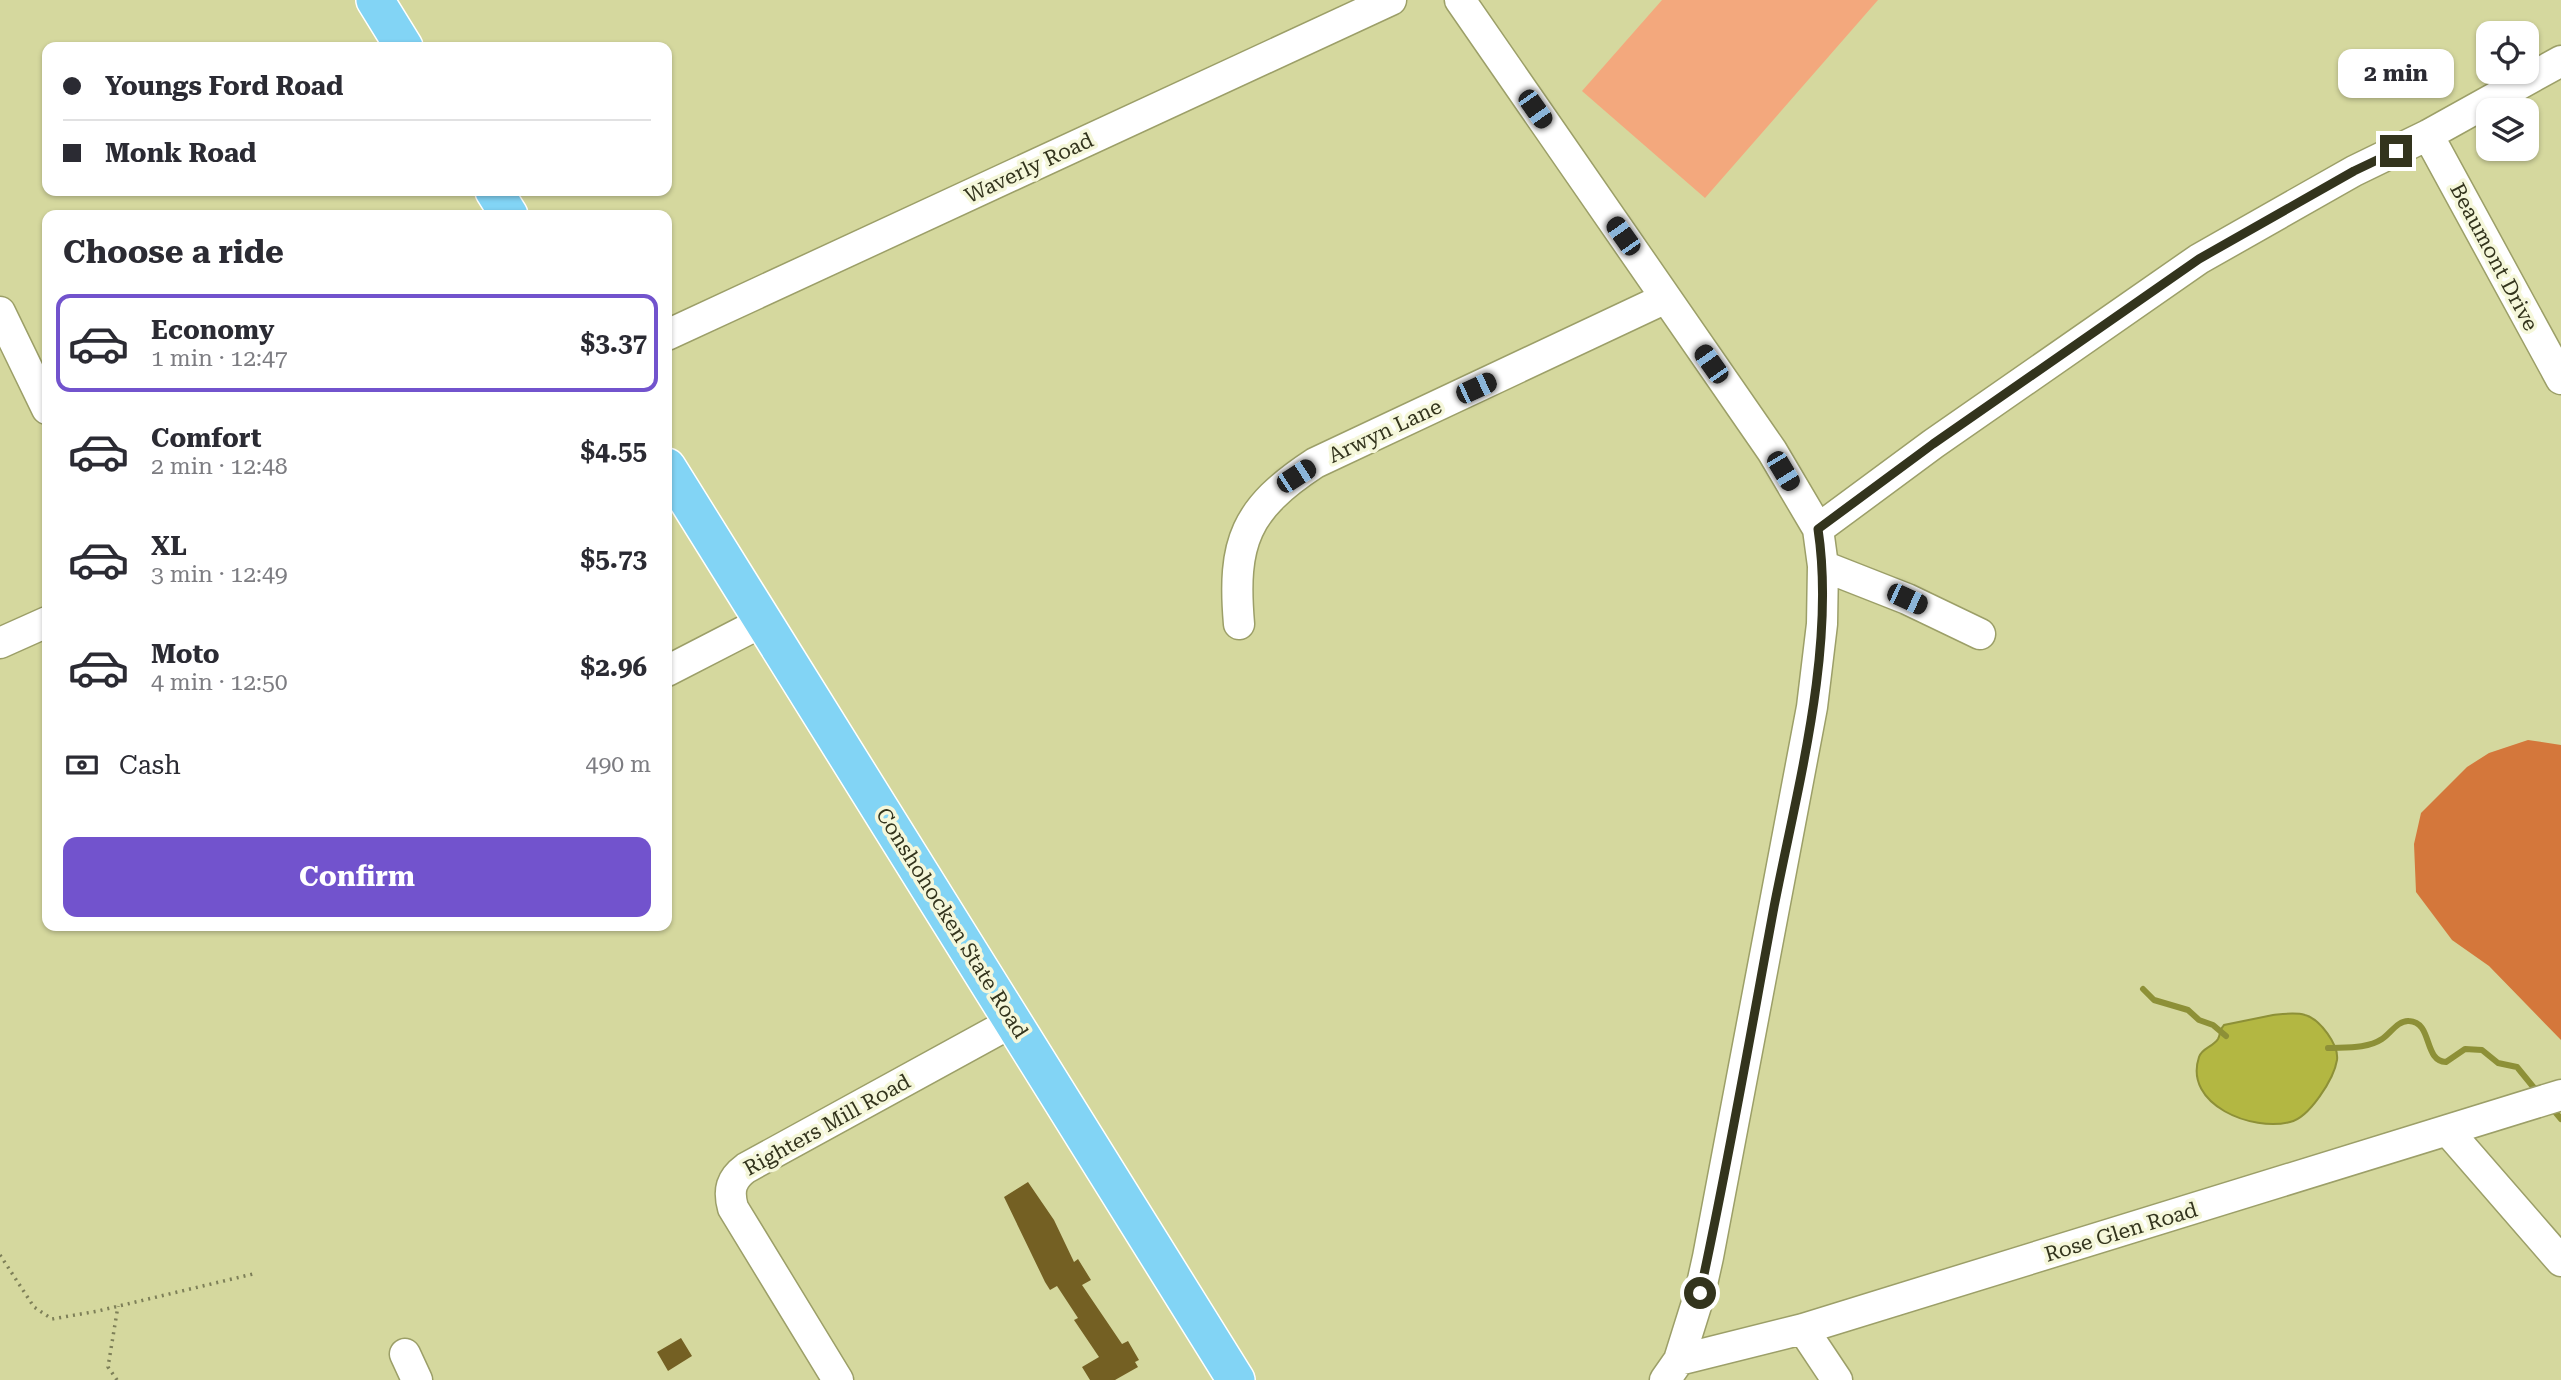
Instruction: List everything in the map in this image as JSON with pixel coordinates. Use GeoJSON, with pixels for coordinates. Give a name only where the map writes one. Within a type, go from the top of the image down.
{"type":"FeatureCollection","features":[{"type":"Feature","properties":{"kind":"main road"},"geometry":{"type":"LineString","coordinates":[[375,0],[401,42]]}},
{"type":"Feature","properties":{"kind":"main road","name":"Conshohocken State Road"},"geometry":{"type":"LineString","coordinates":[[672,475],[1236,1380]]}},
{"type":"Feature","properties":{"kind":"street","name":"Waverly Road"},"geometry":{"type":"LineString","coordinates":[[672,333],[1391,0]]}},
{"type":"Feature","properties":{"kind":"street"},"geometry":{"type":"LineString","coordinates":[[1460,0],[1772,451],[1818,529],[1824,566],[1822,624],[1809,720],[1708,1257],[1700,1293],[1672,1370]]}},
{"type":"Feature","properties":{"kind":"street"},"geometry":{"type":"LineString","coordinates":[[1818,529],[1933,444],[2199,259],[2354,171],[2428,135],[2561,61]]}},
{"type":"Feature","properties":{"kind":"street","name":"Beaumont Drive"},"geometry":{"type":"LineString","coordinates":[[2428,135],[2561,379]]}},
{"type":"Feature","properties":{"kind":"street","name":"Arwyn Lane"},"geometry":{"type":"LineString","coordinates":[[1239,624],[1236,582],[1243,538],[1268,499],[1296,476],[1315,463],[1666,298]]}},
{"type":"Feature","properties":{"kind":"street"},"geometry":{"type":"LineString","coordinates":[[0,312],[42,399]]}},
{"type":"Feature","properties":{"kind":"street"},"geometry":{"type":"LineString","coordinates":[[1824,566],[1907,599],[1980,634]]}},
{"type":"Feature","properties":{"kind":"street"},"geometry":{"type":"LineString","coordinates":[[672,668],[764,621]]}},
{"type":"Feature","properties":{"kind":"street"},"geometry":{"type":"LineString","coordinates":[[0,643],[42,624]]}},
{"type":"Feature","properties":{"kind":"street","name":"Righters Mill Road"},"geometry":{"type":"LineString","coordinates":[[838,1380],[733,1208],[730,1198],[733,1181],[746,1168],[1014,1021]]}},
{"type":"Feature","properties":{"kind":"street","name":"Rose Glen Road"},"geometry":{"type":"LineString","coordinates":[[1672,1370],[2548,1099]]}},
{"type":"Feature","properties":{"kind":"street"},"geometry":{"type":"LineString","coordinates":[[2448,1131],[2561,1261]]}},
{"type":"Feature","properties":{"kind":"street"},"geometry":{"type":"LineString","coordinates":[[1803,1329],[1837,1380]]}},
{"type":"Feature","properties":{"kind":"path"},"geometry":{"type":"LineString","coordinates":[[0,1255],[34,1307],[52,1319],[253,1274]]}},
{"type":"Feature","properties":{"kind":"path"},"geometry":{"type":"LineString","coordinates":[[117,1380],[108,1367],[118,1306]]}},
{"type":"Feature","properties":{"kind":"shaded area"},"geometry":{"type":"Polygon","coordinates":[[[1662,0],[1878,0],[1705,198],[1582,91],[1662,0]]]}},
{"type":"Feature","properties":{"kind":"shaded area"},"geometry":{"type":"Polygon","coordinates":[[[2528,740],[2561,745],[2561,1040],[2489,966],[2452,940],[2416,892],[2414,844],[2421,813],[2467,767],[2489,753],[2528,740]]]}},
{"type":"Feature","properties":{"kind":"shaded area"},"geometry":{"type":"Polygon","coordinates":[[[2297,1014],[2311,1017],[2332,1040],[2337,1060],[2326,1087],[2305,1113],[2290,1122],[2258,1123],[2225,1111],[2211,1101],[2201,1089],[2197,1074],[2199,1057],[2216,1042],[2224,1025],[2273,1015],[2297,1014]]]}},
{"type":"Feature","properties":{"kind":"building"},"geometry":{"type":"Polygon","coordinates":[[[1028,1182],[1054,1220],[1074,1262],[1078,1259],[1091,1280],[1082,1285],[1122,1344],[1128,1341],[1139,1360],[1135,1362],[1138,1367],[1115,1380],[1090,1380],[1082,1367],[1099,1357],[1074,1320],[1078,1318],[1057,1286],[1050,1290],[1045,1282],[1004,1197],[1028,1182]]]}},
{"type":"Feature","properties":{"kind":"building"},"geometry":{"type":"Polygon","coordinates":[[[681,1338],[692,1356],[668,1371],[657,1352],[681,1338]]]}},
{"type":"Feature","properties":{"kind":"waterway"},"geometry":{"type":"LineString","coordinates":[[2143,989],[2154,1000],[2188,1010],[2226,1036]]}},
{"type":"Feature","properties":{"kind":"waterway"},"geometry":{"type":"LineString","coordinates":[[2328,1048],[2370,1044],[2382,1039],[2401,1023],[2409,1021],[2422,1028],[2439,1060],[2446,1062],[2465,1049],[2482,1050],[2498,1063],[2517,1067],[2539,1094]]}},
{"type":"Feature","properties":{"kind":"waterway"},"geometry":{"type":"LineString","coordinates":[[2551,1107],[2561,1119]]}},
{"type":"Feature","properties":{"kind":"route"},"geometry":{"type":"LineString","coordinates":[[1700,1293],[1812,707],[1824,595],[1824,566],[1818,529],[1933,444],[2199,259],[2354,171],[2396,151]]}}]}
